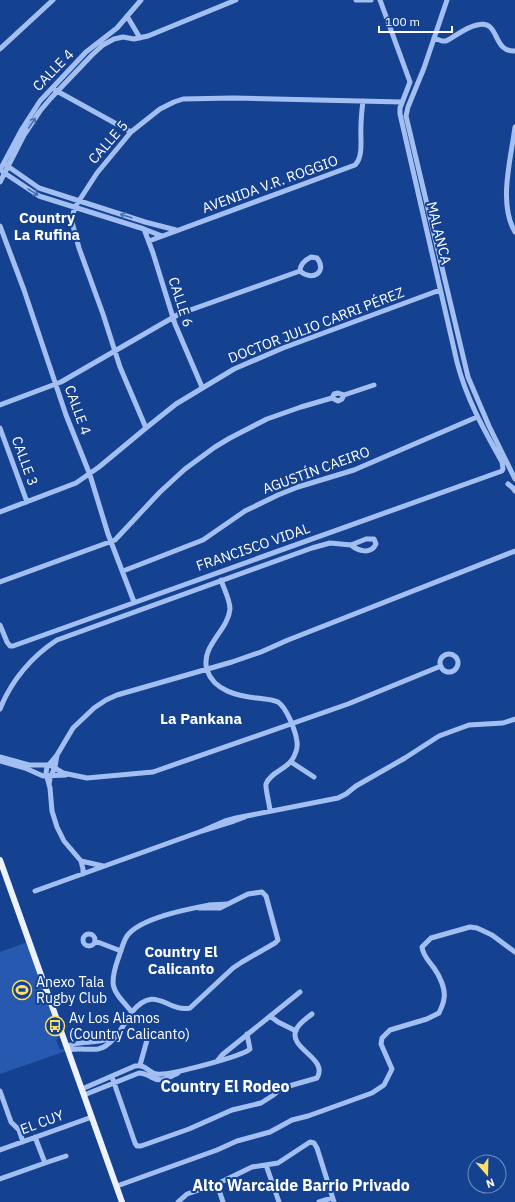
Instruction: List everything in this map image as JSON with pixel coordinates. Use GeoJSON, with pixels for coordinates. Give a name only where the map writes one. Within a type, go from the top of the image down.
{"type":"FeatureCollection","features":[{"type":"Feature","properties":{"kind":"main road"},"geometry":{"type":"LineString","coordinates":[[0,860],[122,1202]]}},
{"type":"Feature","properties":{"kind":"street"},"geometry":{"type":"LineString","coordinates":[[0,49],[53,0]]}},
{"type":"Feature","properties":{"kind":"street","name":"CALLE 4"},"geometry":{"type":"LineString","coordinates":[[0,182],[3,164],[54,90],[86,52],[117,28],[140,0]]}},
{"type":"Feature","properties":{"kind":"street"},"geometry":{"type":"LineString","coordinates":[[117,28],[123,37],[134,39],[140,38],[236,0]]}},
{"type":"Feature","properties":{"kind":"street"},"geometry":{"type":"LineString","coordinates":[[356,0],[371,0]]}},
{"type":"Feature","properties":{"kind":"street","name":"MALANCA"},"geometry":{"type":"LineString","coordinates":[[380,0],[410,82],[400,108],[400,114],[461,378],[477,417],[502,462],[503,469]]}},
{"type":"Feature","properties":{"kind":"street"},"geometry":{"type":"LineString","coordinates":[[447,0],[406,112],[407,121],[468,377],[489,426],[515,479]]}},
{"type":"Feature","properties":{"kind":"street"},"geometry":{"type":"LineString","coordinates":[[127,16],[140,38]]}},
{"type":"Feature","properties":{"kind":"street"},"geometry":{"type":"LineString","coordinates":[[434,38],[446,41],[470,27],[484,25],[491,28],[503,48],[506,50],[515,51]]}},
{"type":"Feature","properties":{"kind":"street","name":"CALLE 4"},"geometry":{"type":"LineString","coordinates":[[54,90],[98,49],[114,39],[123,37]]}},
{"type":"Feature","properties":{"kind":"street"},"geometry":{"type":"LineString","coordinates":[[54,90],[131,132]]}},
{"type":"Feature","properties":{"kind":"street","name":"CALLE 5"},"geometry":{"type":"LineString","coordinates":[[146,428],[124,378],[73,228],[72,218],[75,207],[97,173],[131,132],[160,109],[183,99],[233,98],[402,102]]}},
{"type":"Feature","properties":{"kind":"street","name":"AVENIDA V.R. ROGGIO"},"geometry":{"type":"LineString","coordinates":[[149,241],[355,165],[360,153],[363,101]]}},
{"type":"Feature","properties":{"kind":"street"},"geometry":{"type":"LineString","coordinates":[[515,127],[507,196],[508,216],[515,232]]}},
{"type":"Feature","properties":{"kind":"street"},"geometry":{"type":"LineString","coordinates":[[3,164],[39,188],[145,222],[177,230]]}},
{"type":"Feature","properties":{"kind":"street"},"geometry":{"type":"LineString","coordinates":[[2,171],[39,196],[162,236]]}},
{"type":"Feature","properties":{"kind":"street"},"geometry":{"type":"LineString","coordinates":[[144,229],[145,222]]}},
{"type":"Feature","properties":{"kind":"street","name":"CALLE 4"},"geometry":{"type":"LineString","coordinates":[[0,226],[24,290],[66,415],[90,475],[111,542],[134,602]]}},
{"type":"Feature","properties":{"kind":"street","name":"CALLE 6"},"geometry":{"type":"LineString","coordinates":[[144,229],[173,318],[202,387]]}},
{"type":"Feature","properties":{"kind":"street"},"geometry":{"type":"LineString","coordinates":[[0,405],[56,385],[183,313],[300,271]]}},
{"type":"Feature","properties":{"kind":"street","name":"DOCTOR JULIO CARRI PÉREZ"},"geometry":{"type":"LineString","coordinates":[[0,512],[65,489],[90,475],[176,404],[234,369],[268,354],[440,290]]}},
{"type":"Feature","properties":{"kind":"street"},"geometry":{"type":"LineString","coordinates":[[0,582],[117,539],[165,486],[215,447],[237,434],[267,419],[301,406],[332,398],[334,394],[338,393],[344,395],[374,384]]}},
{"type":"Feature","properties":{"kind":"street","name":"AGUSTÍN CAEIRO"},"geometry":{"type":"LineString","coordinates":[[123,571],[203,540],[245,511],[278,495],[298,487],[354,470],[477,417]]}},
{"type":"Feature","properties":{"kind":"street","name":"CALLE 3"},"geometry":{"type":"LineString","coordinates":[[0,428],[27,502]]}},
{"type":"Feature","properties":{"kind":"street","name":"FRANCISCO VIDAL"},"geometry":{"type":"LineString","coordinates":[[0,625],[6,642],[10,646],[493,475],[503,469]]}},
{"type":"Feature","properties":{"kind":"street"},"geometry":{"type":"LineString","coordinates":[[508,484],[515,491]]}},
{"type":"Feature","properties":{"kind":"street"},"geometry":{"type":"LineString","coordinates":[[0,709],[2,701],[30,662],[57,640],[323,544],[336,543],[351,545]]}},
{"type":"Feature","properties":{"kind":"street"},"geometry":{"type":"LineString","coordinates":[[82,874],[83,869],[81,861],[64,841],[57,827],[51,807],[46,769],[57,755],[73,728],[94,708],[117,695],[261,652],[515,551]]}},
{"type":"Feature","properties":{"kind":"street"},"geometry":{"type":"LineString","coordinates":[[221,580],[230,610],[228,616],[209,647],[206,664],[207,669],[215,684],[222,689],[251,697],[272,700],[279,703],[286,712],[292,724],[297,744],[296,753],[291,762],[269,779],[266,785],[270,811]]}},
{"type":"Feature","properties":{"kind":"street"},"geometry":{"type":"LineString","coordinates":[[0,761],[25,768],[40,775],[48,776],[69,775],[92,778],[157,772],[378,692],[441,666]]}},
{"type":"Feature","properties":{"kind":"street"},"geometry":{"type":"LineString","coordinates":[[35,891],[245,817],[338,798],[439,736],[469,725],[503,723],[515,719]]}},
{"type":"Feature","properties":{"kind":"street"},"geometry":{"type":"LineString","coordinates":[[48,776],[55,767],[57,755]]}},
{"type":"Feature","properties":{"kind":"street"},"geometry":{"type":"LineString","coordinates":[[0,757],[29,764],[49,764],[69,775]]}},
{"type":"Feature","properties":{"kind":"street"},"geometry":{"type":"LineString","coordinates":[[291,762],[314,777]]}},
{"type":"Feature","properties":{"kind":"street"},"geometry":{"type":"LineString","coordinates":[[81,861],[104,866]]}},
{"type":"Feature","properties":{"kind":"street"},"geometry":{"type":"LineString","coordinates":[[68,1048],[102,1048],[116,1036],[132,1012],[142,1002],[161,1000],[181,1009],[190,1008],[224,975],[237,965],[277,942],[278,938],[264,894],[260,892],[252,893],[228,904],[209,905],[180,911],[139,926],[127,937],[113,976],[113,985],[117,995],[132,1012]]}},
{"type":"Feature","properties":{"kind":"street"},"geometry":{"type":"LineString","coordinates":[[116,1186],[217,1150],[237,1141],[270,1132],[292,1120],[308,1116],[372,1093],[384,1085],[392,1069],[381,1044],[382,1038],[390,1030],[427,1019],[439,1013],[445,997],[442,985],[435,969],[423,953],[422,946],[431,938],[470,927],[477,928],[496,938],[515,952]]}},
{"type":"Feature","properties":{"kind":"street"},"geometry":{"type":"LineString","coordinates":[[95,941],[121,951]]}},
{"type":"Feature","properties":{"kind":"street"},"geometry":{"type":"LineString","coordinates":[[218,1061],[222,1055],[300,992]]}},
{"type":"Feature","properties":{"kind":"street"},"geometry":{"type":"LineString","coordinates":[[112,1077],[135,1143],[137,1146],[141,1146],[190,1129],[232,1110],[261,1103],[282,1088],[312,1081],[317,1078],[319,1068],[316,1061],[298,1044],[295,1036],[299,1025],[312,1014]]}},
{"type":"Feature","properties":{"kind":"street"},"geometry":{"type":"LineString","coordinates":[[270,1016],[296,1031]]}},
{"type":"Feature","properties":{"kind":"street"},"geometry":{"type":"LineString","coordinates":[[83,1092],[135,1066],[140,1065],[157,1074],[182,1071],[240,1055],[249,1051],[250,1048],[247,1034]]}},
{"type":"Feature","properties":{"kind":"street"},"geometry":{"type":"LineString","coordinates":[[140,1065],[147,1040]]}},
{"type":"Feature","properties":{"kind":"street"},"geometry":{"type":"LineString","coordinates":[[83,1092],[141,1073],[154,1079],[163,1080],[182,1071]]}},
{"type":"Feature","properties":{"kind":"street"},"geometry":{"type":"LineString","coordinates":[[0,1091],[11,1122],[19,1130],[23,1142]]}},
{"type":"Feature","properties":{"kind":"street","name":"EL CUY"},"geometry":{"type":"LineString","coordinates":[[0,1150],[92,1117]]}},
{"type":"Feature","properties":{"kind":"street"},"geometry":{"type":"LineString","coordinates":[[35,1137],[45,1164]]}},
{"type":"Feature","properties":{"kind":"street"},"geometry":{"type":"LineString","coordinates":[[178,1202],[187,1194],[216,1184],[252,1166],[278,1163],[307,1143],[314,1143],[317,1148],[333,1200],[319,1202]]}},
{"type":"Feature","properties":{"kind":"street"},"geometry":{"type":"LineString","coordinates":[[0,1179],[66,1156]]}},
{"type":"Feature","properties":{"kind":"street"},"geometry":{"type":"LineString","coordinates":[[266,1165],[279,1202]]}},
{"type":"Feature","properties":{"kind":"street"},"geometry":{"type":"LineString","coordinates":[[216,1184],[223,1202]]}},
{"type":"Feature","properties":{"kind":"shaded area","name":"Anexo Tala Rugby Club"},"geometry":{"type":"Polygon","coordinates":[[[27,942],[61,1034],[56,1040],[60,1050],[65,1048],[66,1051],[0,1074],[0,952],[27,942]]]}},
{"type":"Feature","properties":{"kind":"place","name":"Anexo Tala Rugby Club"},"geometry":{"type":"Point","coordinates":[22,990]}},
{"type":"Feature","properties":{"kind":"place","name":"Av Los Alamos (Country Calicanto)"},"geometry":{"type":"Point","coordinates":[55,1026]}},
{"type":"Feature","properties":{"kind":"district","name":"Country La Rufina"},"geometry":{"type":"Point","coordinates":[47,226]}},
{"type":"Feature","properties":{"kind":"district","name":"La Pankana"},"geometry":{"type":"Point","coordinates":[201,718]}},
{"type":"Feature","properties":{"kind":"district","name":"Country El Calicanto"},"geometry":{"type":"Point","coordinates":[181,960]}},
{"type":"Feature","properties":{"kind":"district","name":"Country El Rodeo"},"geometry":{"type":"Point","coordinates":[225,1086]}},
{"type":"Feature","properties":{"kind":"district","name":"Alto Warcalde Barrio Privado"},"geometry":{"type":"Point","coordinates":[301,1185]}}]}
